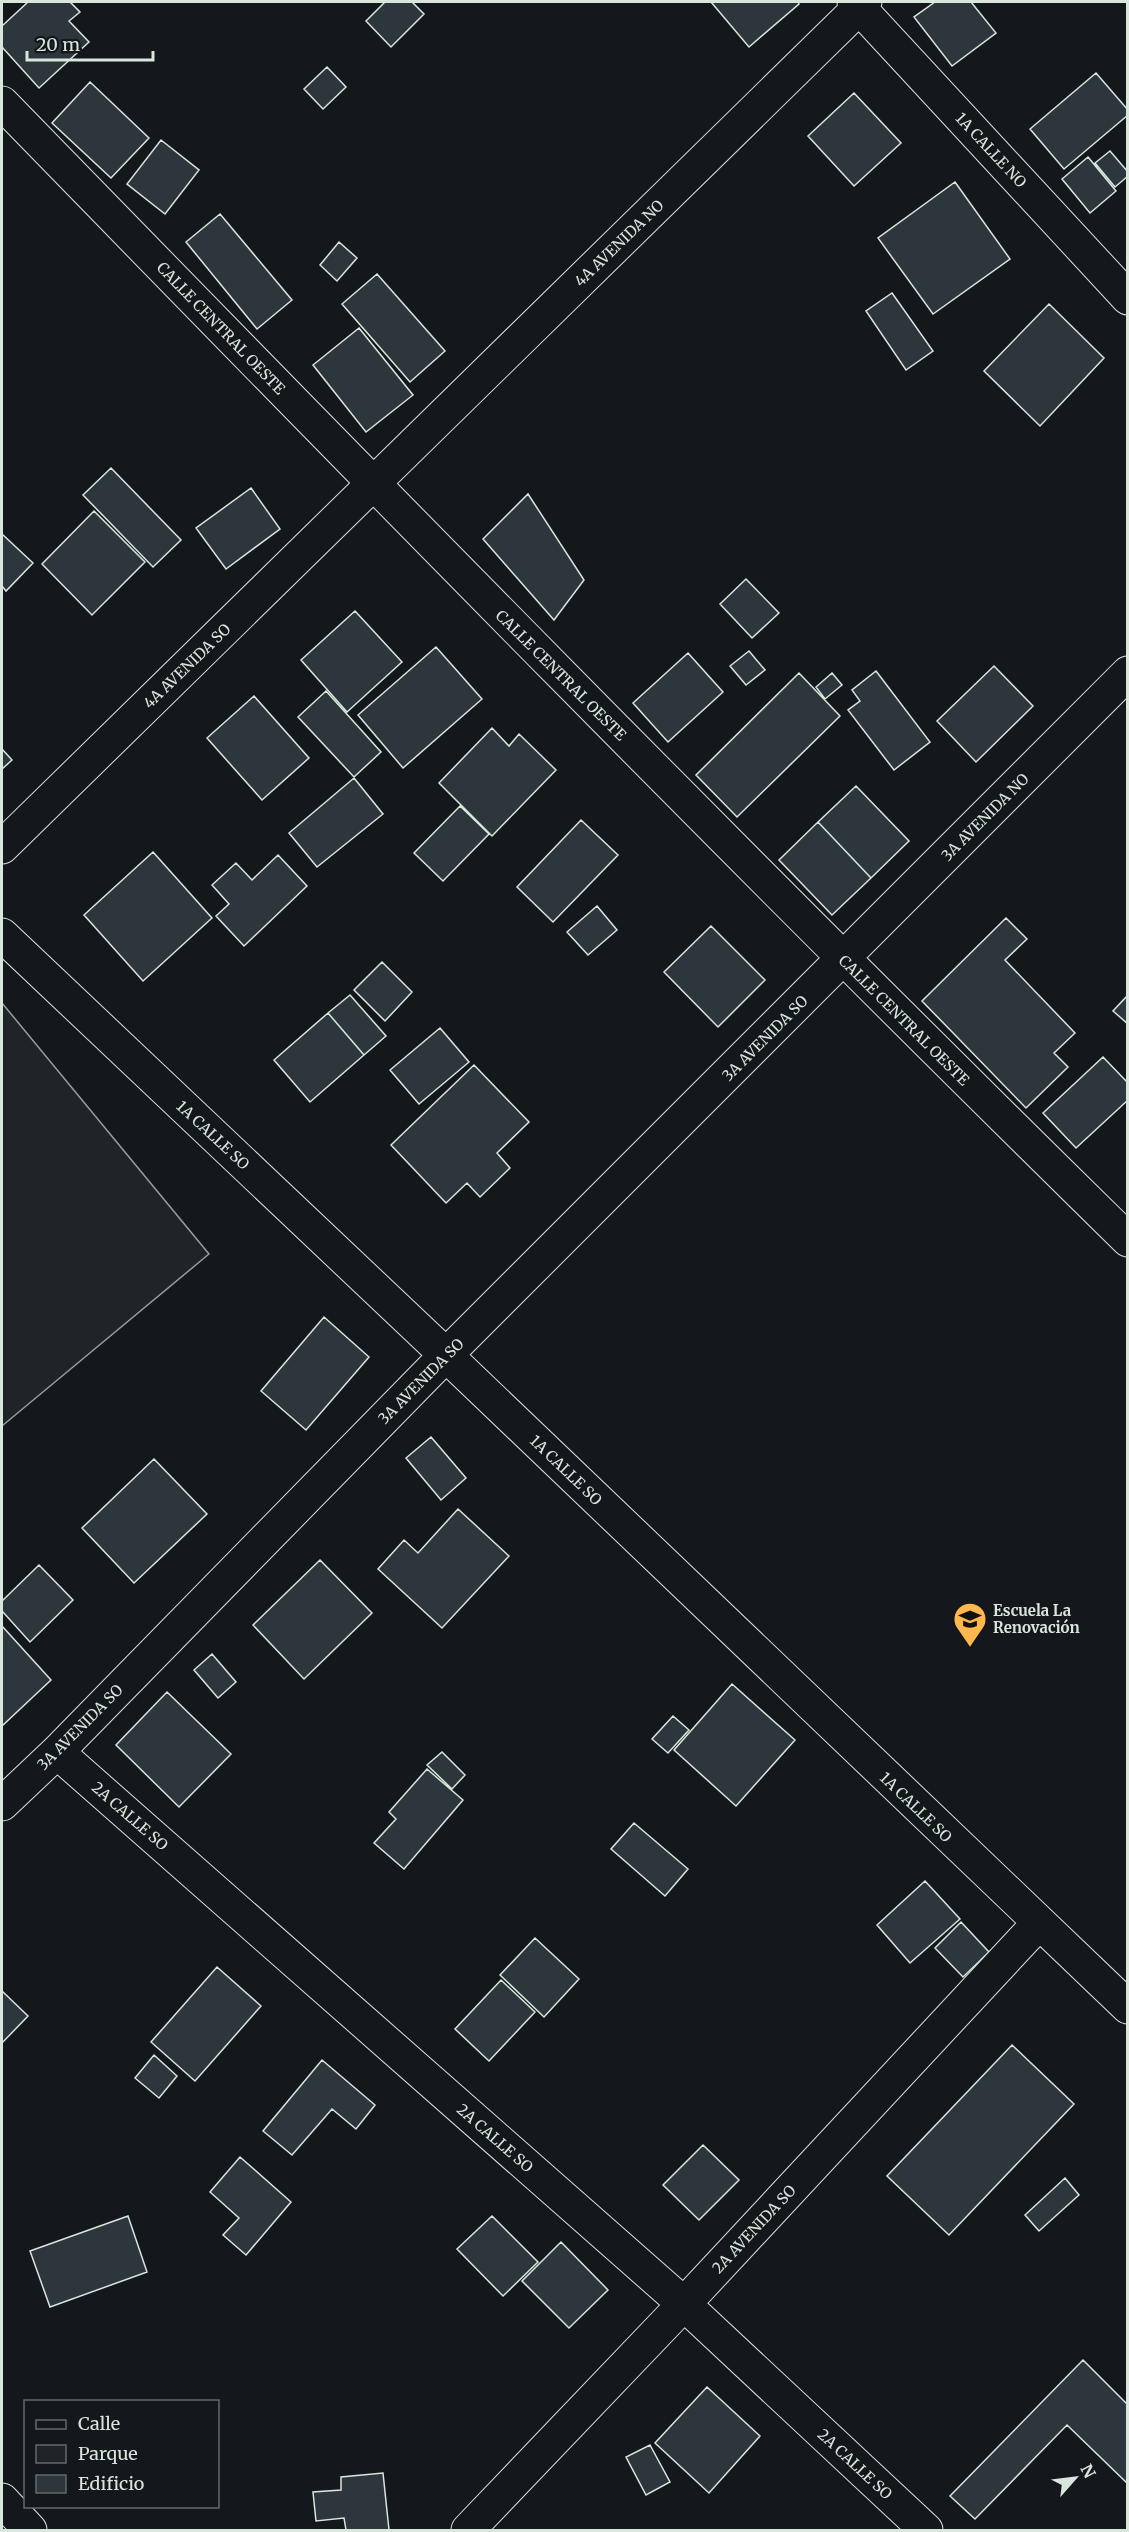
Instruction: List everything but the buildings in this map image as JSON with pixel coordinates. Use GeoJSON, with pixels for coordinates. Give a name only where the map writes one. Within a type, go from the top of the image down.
{"type":"FeatureCollection","features":[{"type":"Feature","properties":{"kind":"street","name":"1A CALLE NO"},"geometry":{"type":"LineString","coordinates":[[859,3],[1128,298]]}},
{"type":"Feature","properties":{"kind":"street","name":"4A AVENIDA NO"},"geometry":{"type":"LineString","coordinates":[[373,484],[859,3]]}},
{"type":"Feature","properties":{"kind":"street","name":"CALLE CENTRAL OESTE"},"geometry":{"type":"LineString","coordinates":[[2,103],[373,484],[843,960],[1128,1240]]}},
{"type":"Feature","properties":{"kind":"street","name":"4A AVENIDA SO"},"geometry":{"type":"LineString","coordinates":[[2,847],[373,484]]}},
{"type":"Feature","properties":{"kind":"street","name":"3A AVENIDA NO"},"geometry":{"type":"LineString","coordinates":[[843,960],[1128,673]]}},
{"type":"Feature","properties":{"kind":"street","name":"1A CALLE SO"},"geometry":{"type":"LineString","coordinates":[[2,935],[446,1355],[1038,1924],[1128,2007]]}},
{"type":"Feature","properties":{"kind":"street","name":"3A AVENIDA SO"},"geometry":{"type":"LineString","coordinates":[[2,1804],[57,1752],[446,1355],[843,960]]}},
{"type":"Feature","properties":{"kind":"street","name":"2A CALLE SO"},"geometry":{"type":"LineString","coordinates":[[57,1752],[684,2304],[926,2530]]}},
{"type":"Feature","properties":{"kind":"street","name":"2A AVENIDA SO"},"geometry":{"type":"LineString","coordinates":[[468,2530],[684,2304],[1038,1924]]}},
{"type":"Feature","properties":{"kind":"street"},"geometry":{"type":"LineString","coordinates":[[2,2500],[30,2530]]}},
{"type":"Feature","properties":{"kind":"green space"},"geometry":{"type":"Polygon","coordinates":[[[2,1003],[209,1254],[2,1426],[2,1003]]]}},
{"type":"Feature","properties":{"kind":"place","name":"Escuela La Renovación"},"geometry":{"type":"Point","coordinates":[970,1648]}}]}
